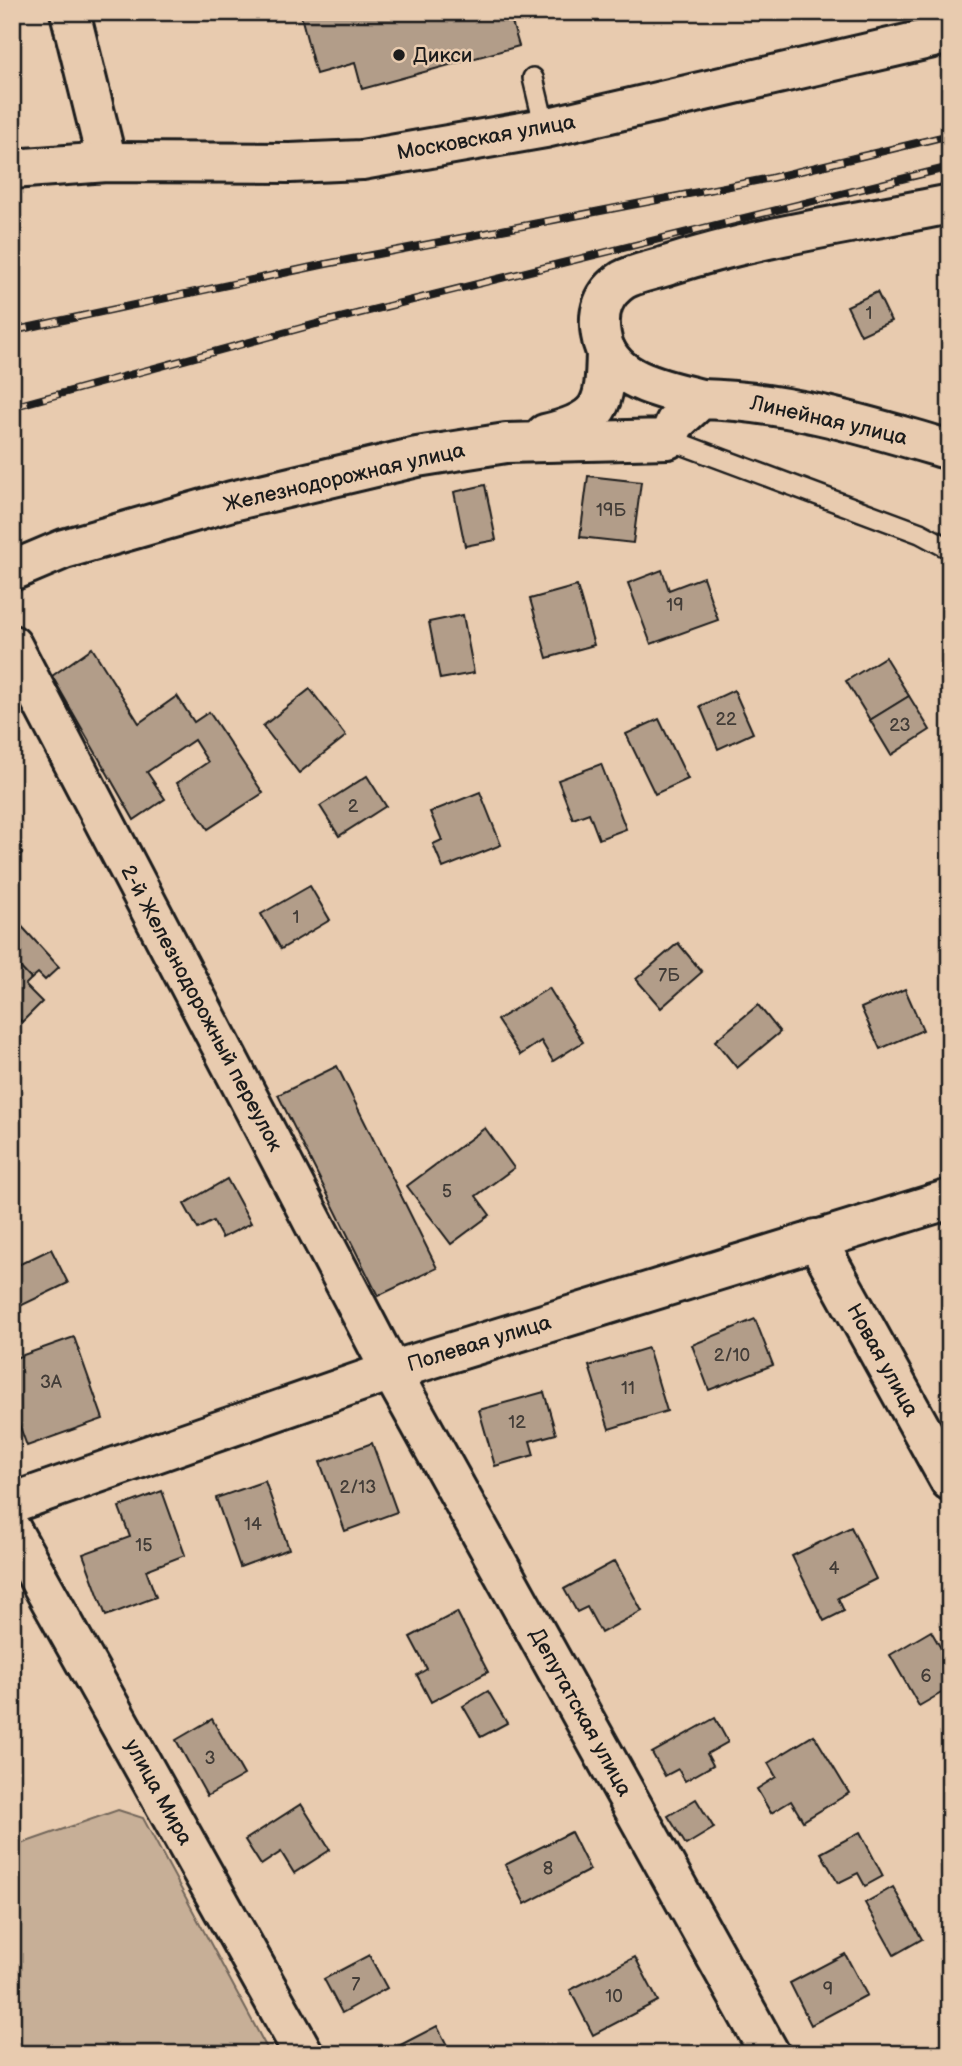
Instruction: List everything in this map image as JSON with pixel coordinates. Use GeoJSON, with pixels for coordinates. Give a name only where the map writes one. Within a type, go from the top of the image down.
{"type":"FeatureCollection","features":[{"type":"Feature","properties":{"kind":"street"},"geometry":{"type":"LineString","coordinates":[[70,12],[107,162]]}},
{"type":"Feature","properties":{"kind":"street","name":"Московская улица"},"geometry":{"type":"LineString","coordinates":[[12,169],[107,162],[290,163],[362,160],[545,128],[950,34]]}},
{"type":"Feature","properties":{"kind":"street"},"geometry":{"type":"LineString","coordinates":[[681,421],[639,380],[618,369],[602,344],[598,320],[602,301],[623,280],[699,255],[950,204]]}},
{"type":"Feature","properties":{"kind":"street"},"geometry":{"type":"LineString","coordinates":[[506,443],[575,427],[592,415],[606,393],[606,351]]}},
{"type":"Feature","properties":{"kind":"street","name":"Линейная улица"},"geometry":{"type":"LineString","coordinates":[[681,421],[749,400],[852,421],[950,450]]}},
{"type":"Feature","properties":{"kind":"street","name":"Железнодорожная улица"},"geometry":{"type":"LineString","coordinates":[[12,571],[64,549],[232,502],[417,457],[681,421]]}},
{"type":"Feature","properties":{"kind":"street","name":"2-й Железнодорожный переулок"},"geometry":{"type":"LineString","coordinates":[[12,645],[391,1371]]}},
{"type":"Feature","properties":{"kind":"street","name":"Полевая улица"},"geometry":{"type":"LineString","coordinates":[[12,1503],[391,1371],[950,1199]]}},
{"type":"Feature","properties":{"kind":"street","name":"Новая улица"},"geometry":{"type":"LineString","coordinates":[[816,1239],[950,1481]]}},
{"type":"Feature","properties":{"kind":"street","name":"Депутатская улица"},"geometry":{"type":"LineString","coordinates":[[391,1371],[770,2054]]}},
{"type":"Feature","properties":{"kind":"street","name":"улица Мира"},"geometry":{"type":"LineString","coordinates":[[12,1531],[304,2054]]}},
{"type":"Feature","properties":{"kind":"lane"},"geometry":{"type":"LineString","coordinates":[[533,78],[545,128]]}},
{"type":"Feature","properties":{"kind":"lane"},"geometry":{"type":"LineString","coordinates":[[681,421],[950,549]]}},
{"type":"Feature","properties":{"kind":"shaded area"},"geometry":{"type":"Polygon","coordinates":[[[118,1810],[143,1818],[270,2054],[12,2054],[12,1847],[118,1810]]]}},
{"type":"Feature","properties":{"kind":"building","name":"Дикси"},"geometry":{"type":"Polygon","coordinates":[[[300,12],[509,12],[519,46],[362,89],[355,63],[316,74],[300,12]]]}},
{"type":"Feature","properties":{"kind":"building"},"geometry":{"type":"Polygon","coordinates":[[[877,292],[891,321],[861,335],[847,306],[877,292]]]}},
{"type":"Feature","properties":{"kind":"building"},"geometry":{"type":"Polygon","coordinates":[[[588,476],[641,482],[633,543],[580,537],[588,476]]]}},
{"type":"Feature","properties":{"kind":"building"},"geometry":{"type":"Polygon","coordinates":[[[485,485],[496,540],[465,546],[454,492],[485,485]]]}},
{"type":"Feature","properties":{"kind":"building"},"geometry":{"type":"Polygon","coordinates":[[[662,570],[669,590],[703,577],[718,620],[651,644],[628,583],[662,570]]]}},
{"type":"Feature","properties":{"kind":"building"},"geometry":{"type":"Polygon","coordinates":[[[577,586],[594,645],[547,658],[530,599],[577,586]]]}},
{"type":"Feature","properties":{"kind":"building"},"geometry":{"type":"Polygon","coordinates":[[[463,615],[474,673],[440,679],[429,622],[463,615]]]}},
{"type":"Feature","properties":{"kind":"building"},"geometry":{"type":"Polygon","coordinates":[[[92,648],[139,723],[177,696],[194,722],[209,712],[263,793],[208,829],[177,783],[208,762],[194,740],[147,772],[165,799],[134,820],[52,676],[92,648]]]}},
{"type":"Feature","properties":{"kind":"building"},"geometry":{"type":"Polygon","coordinates":[[[885,657],[909,696],[870,720],[846,681],[885,657]]]}},
{"type":"Feature","properties":{"kind":"building"},"geometry":{"type":"Polygon","coordinates":[[[310,689],[346,736],[299,773],[263,726],[310,689]]]}},
{"type":"Feature","properties":{"kind":"building"},"geometry":{"type":"Polygon","coordinates":[[[734,690],[753,733],[718,749],[700,706],[734,690]]]}},
{"type":"Feature","properties":{"kind":"building"},"geometry":{"type":"Polygon","coordinates":[[[909,696],[930,730],[891,755],[870,720],[909,696]]]}},
{"type":"Feature","properties":{"kind":"building"},"geometry":{"type":"Polygon","coordinates":[[[659,719],[688,779],[655,794],[626,734],[659,719]]]}},
{"type":"Feature","properties":{"kind":"building"},"geometry":{"type":"Polygon","coordinates":[[[601,764],[626,829],[599,839],[589,813],[573,819],[558,780],[601,764]]]}},
{"type":"Feature","properties":{"kind":"building"},"geometry":{"type":"Polygon","coordinates":[[[367,776],[386,806],[339,836],[320,806],[367,776]]]}},
{"type":"Feature","properties":{"kind":"building"},"geometry":{"type":"Polygon","coordinates":[[[480,792],[501,845],[443,868],[433,844],[442,840],[430,812],[480,792]]]}},
{"type":"Feature","properties":{"kind":"building"},"geometry":{"type":"Polygon","coordinates":[[[12,843],[22,853],[12,863],[12,843]]]}},
{"type":"Feature","properties":{"kind":"building"},"geometry":{"type":"Polygon","coordinates":[[[310,886],[330,920],[281,949],[261,914],[310,886]]]}},
{"type":"Feature","properties":{"kind":"building"},"geometry":{"type":"Polygon","coordinates":[[[16,920],[59,967],[45,980],[38,973],[31,979],[12,959],[12,924],[16,920]]]}},
{"type":"Feature","properties":{"kind":"building"},"geometry":{"type":"Polygon","coordinates":[[[678,943],[702,972],[661,1008],[636,979],[678,943]]]}},
{"type":"Feature","properties":{"kind":"building"},"geometry":{"type":"Polygon","coordinates":[[[12,959],[31,979],[25,985],[42,1002],[22,1022],[12,1012],[12,959]]]}},
{"type":"Feature","properties":{"kind":"building"},"geometry":{"type":"Polygon","coordinates":[[[549,988],[583,1042],[553,1061],[541,1041],[520,1055],[497,1020],[549,988]]]}},
{"type":"Feature","properties":{"kind":"building"},"geometry":{"type":"Polygon","coordinates":[[[905,989],[923,1030],[880,1049],[861,1008],[905,989]]]}},
{"type":"Feature","properties":{"kind":"building"},"geometry":{"type":"Polygon","coordinates":[[[758,1005],[780,1032],[737,1068],[715,1041],[758,1005]]]}},
{"type":"Feature","properties":{"kind":"building"},"geometry":{"type":"Polygon","coordinates":[[[337,1066],[437,1268],[378,1296],[278,1095],[337,1066]]]}},
{"type":"Feature","properties":{"kind":"building"},"geometry":{"type":"Polygon","coordinates":[[[485,1128],[514,1168],[476,1196],[490,1215],[451,1244],[407,1186],[485,1128]]]}},
{"type":"Feature","properties":{"kind":"building"},"geometry":{"type":"Polygon","coordinates":[[[227,1179],[251,1223],[222,1238],[213,1221],[198,1229],[184,1204],[227,1179]]]}},
{"type":"Feature","properties":{"kind":"building"},"geometry":{"type":"Polygon","coordinates":[[[51,1249],[68,1283],[12,1310],[12,1268],[51,1249]]]}},
{"type":"Feature","properties":{"kind":"building"},"geometry":{"type":"Polygon","coordinates":[[[755,1319],[773,1365],[709,1390],[692,1345],[755,1319]]]}},
{"type":"Feature","properties":{"kind":"building"},"geometry":{"type":"Polygon","coordinates":[[[74,1337],[103,1419],[27,1446],[12,1405],[12,1359],[74,1337]]]}},
{"type":"Feature","properties":{"kind":"building"},"geometry":{"type":"Polygon","coordinates":[[[648,1348],[667,1411],[609,1429],[589,1366],[648,1348]]]}},
{"type":"Feature","properties":{"kind":"building"},"geometry":{"type":"Polygon","coordinates":[[[544,1392],[556,1434],[530,1441],[534,1455],[495,1466],[479,1410],[544,1392]]]}},
{"type":"Feature","properties":{"kind":"building"},"geometry":{"type":"Polygon","coordinates":[[[372,1443],[397,1512],[345,1531],[320,1462],[372,1443]]]}},
{"type":"Feature","properties":{"kind":"building"},"geometry":{"type":"Polygon","coordinates":[[[265,1481],[289,1549],[240,1567],[216,1498],[265,1481]]]}},
{"type":"Feature","properties":{"kind":"building"},"geometry":{"type":"Polygon","coordinates":[[[162,1491],[185,1555],[146,1570],[156,1597],[106,1616],[83,1554],[130,1537],[119,1507],[162,1491]]]}},
{"type":"Feature","properties":{"kind":"building"},"geometry":{"type":"Polygon","coordinates":[[[851,1527],[876,1579],[838,1598],[844,1611],[824,1621],[792,1556],[851,1527]]]}},
{"type":"Feature","properties":{"kind":"building"},"geometry":{"type":"Polygon","coordinates":[[[615,1561],[642,1611],[601,1633],[587,1607],[577,1612],[564,1589],[615,1561]]]}},
{"type":"Feature","properties":{"kind":"building"},"geometry":{"type":"Polygon","coordinates":[[[457,1612],[488,1672],[431,1702],[417,1675],[427,1669],[410,1637],[457,1612]]]}},
{"type":"Feature","properties":{"kind":"building"},"geometry":{"type":"Polygon","coordinates":[[[931,1631],[950,1664],[950,1688],[919,1706],[890,1655],[931,1631]]]}},
{"type":"Feature","properties":{"kind":"building"},"geometry":{"type":"Polygon","coordinates":[[[488,1691],[507,1723],[481,1737],[463,1706],[488,1691]]]}},
{"type":"Feature","properties":{"kind":"building"},"geometry":{"type":"Polygon","coordinates":[[[715,1718],[728,1742],[707,1754],[713,1765],[685,1781],[678,1769],[665,1776],[652,1753],[715,1718]]]}},
{"type":"Feature","properties":{"kind":"building"},"geometry":{"type":"Polygon","coordinates":[[[212,1719],[244,1775],[207,1796],[176,1740],[212,1719]]]}},
{"type":"Feature","properties":{"kind":"building"},"geometry":{"type":"Polygon","coordinates":[[[814,1735],[849,1793],[803,1821],[791,1801],[771,1813],[757,1789],[776,1777],[768,1763],[814,1735]]]}},
{"type":"Feature","properties":{"kind":"building"},"geometry":{"type":"Polygon","coordinates":[[[696,1799],[714,1828],[686,1845],[668,1816],[696,1799]]]}},
{"type":"Feature","properties":{"kind":"building"},"geometry":{"type":"Polygon","coordinates":[[[301,1804],[330,1850],[294,1873],[281,1852],[261,1865],[245,1840],[301,1804]]]}},
{"type":"Feature","properties":{"kind":"building"},"geometry":{"type":"Polygon","coordinates":[[[571,1832],[590,1870],[525,1904],[505,1865],[571,1832]]]}},
{"type":"Feature","properties":{"kind":"building"},"geometry":{"type":"Polygon","coordinates":[[[860,1832],[883,1876],[865,1886],[858,1873],[838,1883],[821,1853],[860,1832]]]}},
{"type":"Feature","properties":{"kind":"building"},"geometry":{"type":"Polygon","coordinates":[[[893,1887],[922,1939],[894,1955],[865,1903],[893,1887]]]}},
{"type":"Feature","properties":{"kind":"building"},"geometry":{"type":"Polygon","coordinates":[[[845,1954],[867,1995],[811,2025],[790,1983],[845,1954]]]}},
{"type":"Feature","properties":{"kind":"building"},"geometry":{"type":"Polygon","coordinates":[[[369,1955],[387,1988],[342,2013],[324,1979],[369,1955]]]}},
{"type":"Feature","properties":{"kind":"building"},"geometry":{"type":"Polygon","coordinates":[[[635,1957],[658,2001],[593,2035],[570,1990],[635,1957]]]}},
{"type":"Feature","properties":{"kind":"building"},"geometry":{"type":"Polygon","coordinates":[[[437,2026],[449,2049],[439,2054],[383,2054],[437,2026]]]}},
{"type":"Feature","properties":{"kind":"railway"},"geometry":{"type":"LineString","coordinates":[[12,331],[326,264],[771,178],[950,135]]}},
{"type":"Feature","properties":{"kind":"railway"},"geometry":{"type":"LineString","coordinates":[[12,407],[316,324],[950,167]]}},
{"type":"Feature","properties":{"kind":"place","name":"Дикси"},"geometry":{"type":"Point","coordinates":[399,55]}}]}
